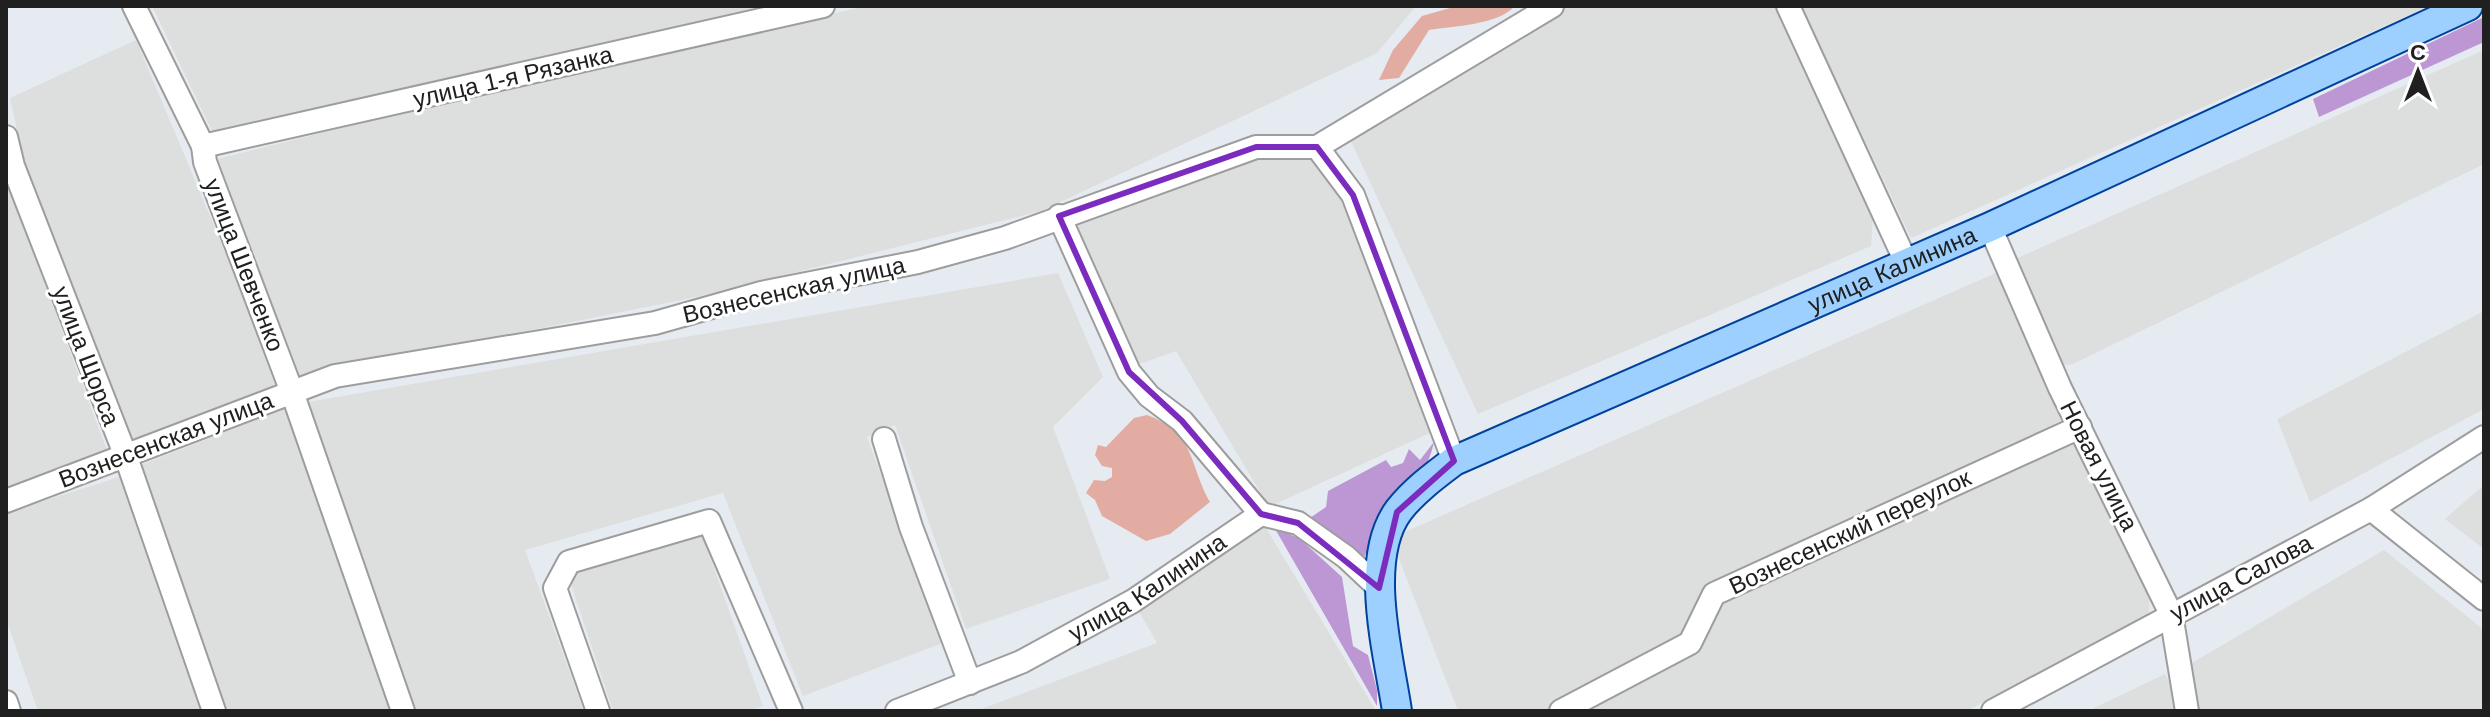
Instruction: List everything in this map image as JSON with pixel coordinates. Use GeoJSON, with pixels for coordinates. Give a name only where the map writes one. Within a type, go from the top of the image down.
{"type":"FeatureCollection","features":[{"type":"Feature","properties":{"kind":"main road","name":"улица Калинина"},"geometry":{"type":"LineString","coordinates":[[1397,711],[1379,588],[1384,545],[1397,512],[1426,482],[1454,461],[1990,227],[2468,6]]}},
{"type":"Feature","properties":{"kind":"street","name":"улица Шевченко"},"geometry":{"type":"LineString","coordinates":[[134,6],[203,146],[205,162],[292,392],[403,711]]}},
{"type":"Feature","properties":{"kind":"street","name":"улица 1-я Рязанка"},"geometry":{"type":"LineString","coordinates":[[203,146],[823,6]]}},
{"type":"Feature","properties":{"kind":"street"},"geometry":{"type":"LineString","coordinates":[[1454,461],[1353,195],[1317,147],[1552,6]]}},
{"type":"Feature","properties":{"kind":"street"},"geometry":{"type":"LineString","coordinates":[[1788,6],[1906,262]]}},
{"type":"Feature","properties":{"kind":"street","name":"улица Щорса"},"geometry":{"type":"LineString","coordinates":[[6,137],[13,166],[125,454],[214,711]]}},
{"type":"Feature","properties":{"kind":"street","name":"Вознесенская улица"},"geometry":{"type":"LineString","coordinates":[[6,501],[335,376],[655,323],[761,293],[918,262],[1005,238],[1256,147],[1317,147]]}},
{"type":"Feature","properties":{"kind":"street"},"geometry":{"type":"LineString","coordinates":[[1059,216],[1129,372],[1149,396],[1182,421],[1261,514],[1298,523],[1346,557],[1379,588]]}},
{"type":"Feature","properties":{"kind":"street","name":"Новая улица"},"geometry":{"type":"LineString","coordinates":[[1990,227],[2080,427],[2171,614],[2187,711]]}},
{"type":"Feature","properties":{"kind":"street","name":"Вознесенский переулок"},"geometry":{"type":"LineString","coordinates":[[1561,711],[1690,643],[1714,594],[2080,427]]}},
{"type":"Feature","properties":{"kind":"street","name":"улица Салова"},"geometry":{"type":"LineString","coordinates":[[1993,711],[2371,509],[2484,437]]}},
{"type":"Feature","properties":{"kind":"street"},"geometry":{"type":"LineString","coordinates":[[884,439],[911,527],[970,683]]}},
{"type":"Feature","properties":{"kind":"street"},"geometry":{"type":"LineString","coordinates":[[2371,509],[2484,599]]}},
{"type":"Feature","properties":{"kind":"street","name":"улица Калинина"},"geometry":{"type":"LineString","coordinates":[[897,711],[1021,662],[1133,601],[1261,514]]}},
{"type":"Feature","properties":{"kind":"street"},"geometry":{"type":"LineString","coordinates":[[598,711],[555,588],[569,562],[709,521],[791,711]]}},
{"type":"Feature","properties":{"kind":"street"},"geometry":{"type":"LineString","coordinates":[[6,702],[9,711]]}},
{"type":"Feature","properties":{"kind":"highlighted area"},"geometry":{"type":"Polygon","coordinates":[[[1256,147],[1317,147],[1353,195],[1454,461],[1397,512],[1379,588],[1298,523],[1261,514],[1182,421],[1129,372],[1059,216],[1256,147]]]}},
{"type":"Feature","properties":{"kind":"shaded area"},"geometry":{"type":"Polygon","coordinates":[[[152,6],[780,6],[213,133],[152,6]]]}},
{"type":"Feature","properties":{"kind":"shaded area"},"geometry":{"type":"Polygon","coordinates":[[[867,6],[1416,6],[1377,53],[1041,211],[701,296],[298,377],[213,160],[487,92],[867,6]]]}},
{"type":"Feature","properties":{"kind":"shaded area"},"geometry":{"type":"Polygon","coordinates":[[[1457,6],[1515,6],[1487,21],[1429,30],[1399,78],[1379,80],[1393,50],[1422,16],[1457,6]]]}},
{"type":"Feature","properties":{"kind":"shaded area"},"geometry":{"type":"Polygon","coordinates":[[[1558,6],[1776,6],[1873,218],[1871,246],[1478,414],[1349,137],[1558,6]]]}},
{"type":"Feature","properties":{"kind":"shaded area"},"geometry":{"type":"Polygon","coordinates":[[[1801,6],[2429,6],[1911,238],[1801,6]]]}},
{"type":"Feature","properties":{"kind":"shaded area"},"geometry":{"type":"Polygon","coordinates":[[[2484,17],[2484,42],[2319,117],[2313,99],[2484,17]]]}},
{"type":"Feature","properties":{"kind":"shaded area"},"geometry":{"type":"Polygon","coordinates":[[[136,40],[281,385],[131,443],[23,157],[10,98],[136,40]]]}},
{"type":"Feature","properties":{"kind":"shaded area"},"geometry":{"type":"Polygon","coordinates":[[[2484,50],[2484,164],[2073,364],[2063,365],[2013,260],[2484,50]]]}},
{"type":"Feature","properties":{"kind":"shaded area"},"geometry":{"type":"Polygon","coordinates":[[[1312,152],[1356,219],[1432,432],[1269,507],[1176,351],[1137,365],[1075,226],[1256,157],[1312,152]]]}},
{"type":"Feature","properties":{"kind":"shaded area"},"geometry":{"type":"Polygon","coordinates":[[[6,181],[108,453],[6,492],[6,181]]]}},
{"type":"Feature","properties":{"kind":"shaded area"},"geometry":{"type":"Polygon","coordinates":[[[1058,273],[1103,377],[1053,427],[1110,579],[966,629],[895,425],[867,437],[943,643],[803,696],[723,493],[525,550],[584,711],[414,711],[308,402],[1058,273]]]}},
{"type":"Feature","properties":{"kind":"shaded area"},"geometry":{"type":"Polygon","coordinates":[[[1996,273],[2043,379],[2151,586],[2148,619],[1966,711],[1458,711],[1396,551],[1400,534],[1996,273]]]}},
{"type":"Feature","properties":{"kind":"shaded area"},"geometry":{"type":"Polygon","coordinates":[[[2484,311],[2484,409],[2310,502],[2277,419],[2484,311]]]}},
{"type":"Feature","properties":{"kind":"shaded area"},"geometry":{"type":"Polygon","coordinates":[[[285,409],[392,711],[227,711],[141,465],[285,409]]]}},
{"type":"Feature","properties":{"kind":"shaded area"},"geometry":{"type":"Polygon","coordinates":[[[1147,415],[1163,422],[1183,441],[1210,502],[1170,534],[1146,541],[1102,516],[1095,500],[1086,493],[1094,480],[1105,481],[1112,477],[1112,468],[1102,466],[1095,455],[1098,445],[1106,447],[1134,418],[1147,415]]]}},
{"type":"Feature","properties":{"kind":"shaded area"},"geometry":{"type":"Polygon","coordinates":[[[1434,442],[1422,474],[1363,559],[1304,522],[1326,507],[1328,491],[1386,460],[1391,467],[1403,463],[1409,449],[1420,460],[1434,442]]]}},
{"type":"Feature","properties":{"kind":"shaded area"},"geometry":{"type":"Polygon","coordinates":[[[119,477],[200,711],[38,711],[6,619],[6,513],[119,477]]]}},
{"type":"Feature","properties":{"kind":"shaded area"},"geometry":{"type":"Polygon","coordinates":[[[2484,485],[2484,549],[2445,519],[2484,485]]]}},
{"type":"Feature","properties":{"kind":"shaded area"},"geometry":{"type":"Polygon","coordinates":[[[1263,523],[1376,711],[976,711],[1157,643],[1137,608],[1263,523]]]}},
{"type":"Feature","properties":{"kind":"shaded area"},"geometry":{"type":"Polygon","coordinates":[[[1274,527],[1300,539],[1342,577],[1353,646],[1368,655],[1377,690],[1377,706],[1274,527]]]}},
{"type":"Feature","properties":{"kind":"shaded area"},"geometry":{"type":"Polygon","coordinates":[[[701,532],[763,706],[749,711],[613,711],[570,581],[577,568],[701,532]]]}},
{"type":"Feature","properties":{"kind":"shaded area"},"geometry":{"type":"Polygon","coordinates":[[[2384,550],[2484,630],[2484,711],[2191,711],[2185,667],[2384,550]]]}},
{"type":"Feature","properties":{"kind":"shaded area"},"geometry":{"type":"Polygon","coordinates":[[[2165,674],[2177,697],[2178,711],[2088,711],[2165,674]]]}}]}
